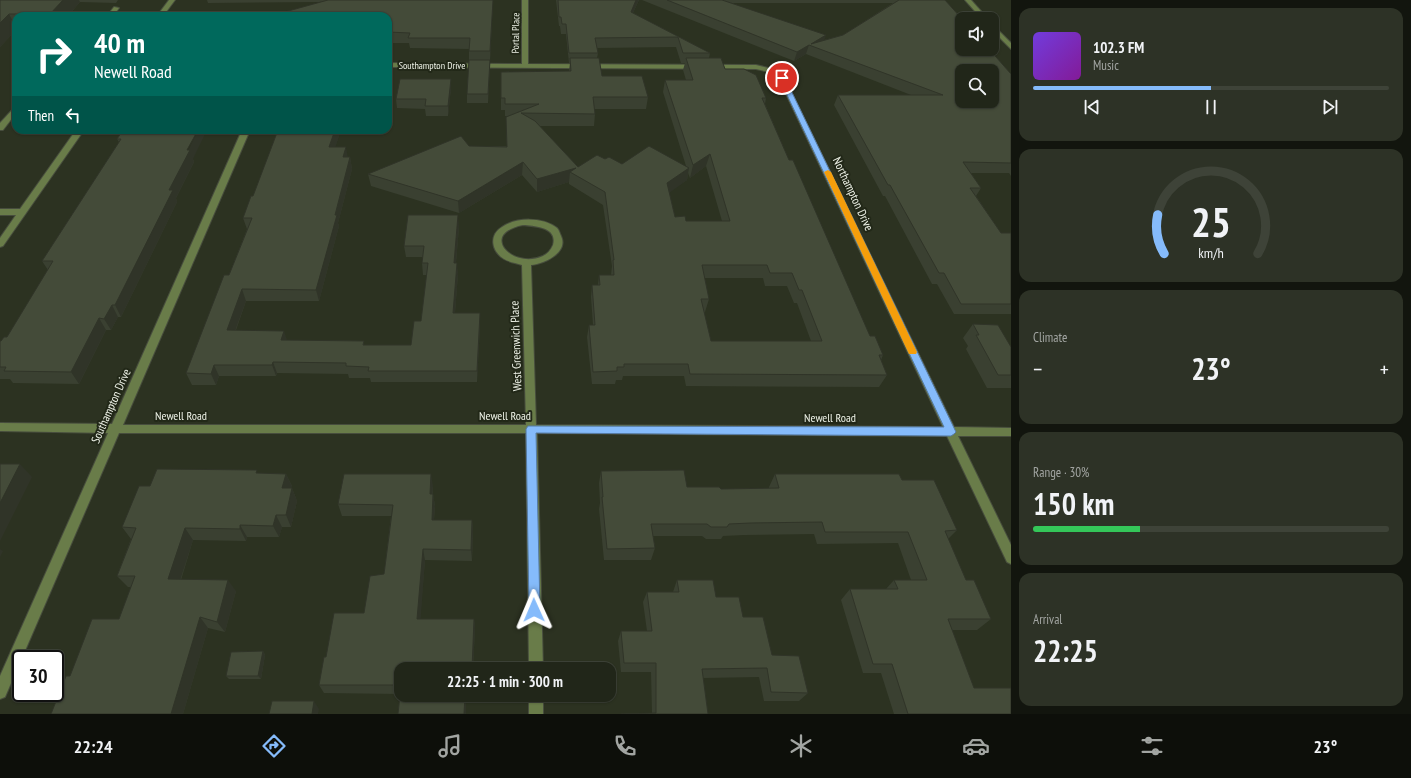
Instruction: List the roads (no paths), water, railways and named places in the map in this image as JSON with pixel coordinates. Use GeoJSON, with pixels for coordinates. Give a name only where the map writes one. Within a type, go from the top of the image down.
{"type":"FeatureCollection","features":[{"type":"Feature","properties":{"kind":"street"},"geometry":{"type":"LineString","coordinates":[[163,12],[172,0]]}},
{"type":"Feature","properties":{"kind":"street","name":"Portal Place"},"geometry":{"type":"LineString","coordinates":[[524,65],[525,0]]}},
{"type":"Feature","properties":{"kind":"street"},"geometry":{"type":"LineString","coordinates":[[968,0],[979,12]]}},
{"type":"Feature","properties":{"kind":"street"},"geometry":{"type":"LineString","coordinates":[[113,12],[116,8]]}},
{"type":"Feature","properties":{"kind":"street"},"geometry":{"type":"LineString","coordinates":[[999,34],[1011,47]]}},
{"type":"Feature","properties":{"kind":"street","name":"Southampton Drive"},"geometry":{"type":"LineString","coordinates":[[392,65],[524,65]]}},
{"type":"Feature","properties":{"kind":"street","name":"Northampton Drive"},"geometry":{"type":"LineString","coordinates":[[524,65],[756,67],[771,70],[782,78],[1011,558]]}},
{"type":"Feature","properties":{"kind":"street"},"geometry":{"type":"LineString","coordinates":[[0,128],[12,114]]}},
{"type":"Feature","properties":{"kind":"street"},"geometry":{"type":"LineString","coordinates":[[0,244],[77,134]]}},
{"type":"Feature","properties":{"kind":"street","name":"Southampton Drive"},"geometry":{"type":"LineString","coordinates":[[0,692],[244,134]]}},
{"type":"Feature","properties":{"kind":"street"},"geometry":{"type":"LineString","coordinates":[[0,212],[23,212]]}},
{"type":"Feature","properties":{"kind":"street"},"geometry":{"type":"LineString","coordinates":[[523,222],[543,224],[551,228],[557,234],[559,240],[558,247],[554,253],[547,258],[526,262],[516,260],[501,252],[497,245],[497,239],[500,232],[506,227],[523,222]]}},
{"type":"Feature","properties":{"kind":"street","name":"West Greenwich Place"},"geometry":{"type":"LineString","coordinates":[[526,262],[536,662]]}},
{"type":"Feature","properties":{"kind":"street","name":"Newell Road"},"geometry":{"type":"LineString","coordinates":[[0,427],[115,429],[531,429],[1011,432]]}},
{"type":"Feature","properties":{"kind":"street"},"geometry":{"type":"LineString","coordinates":[[536,702],[536,714]]}}]}
